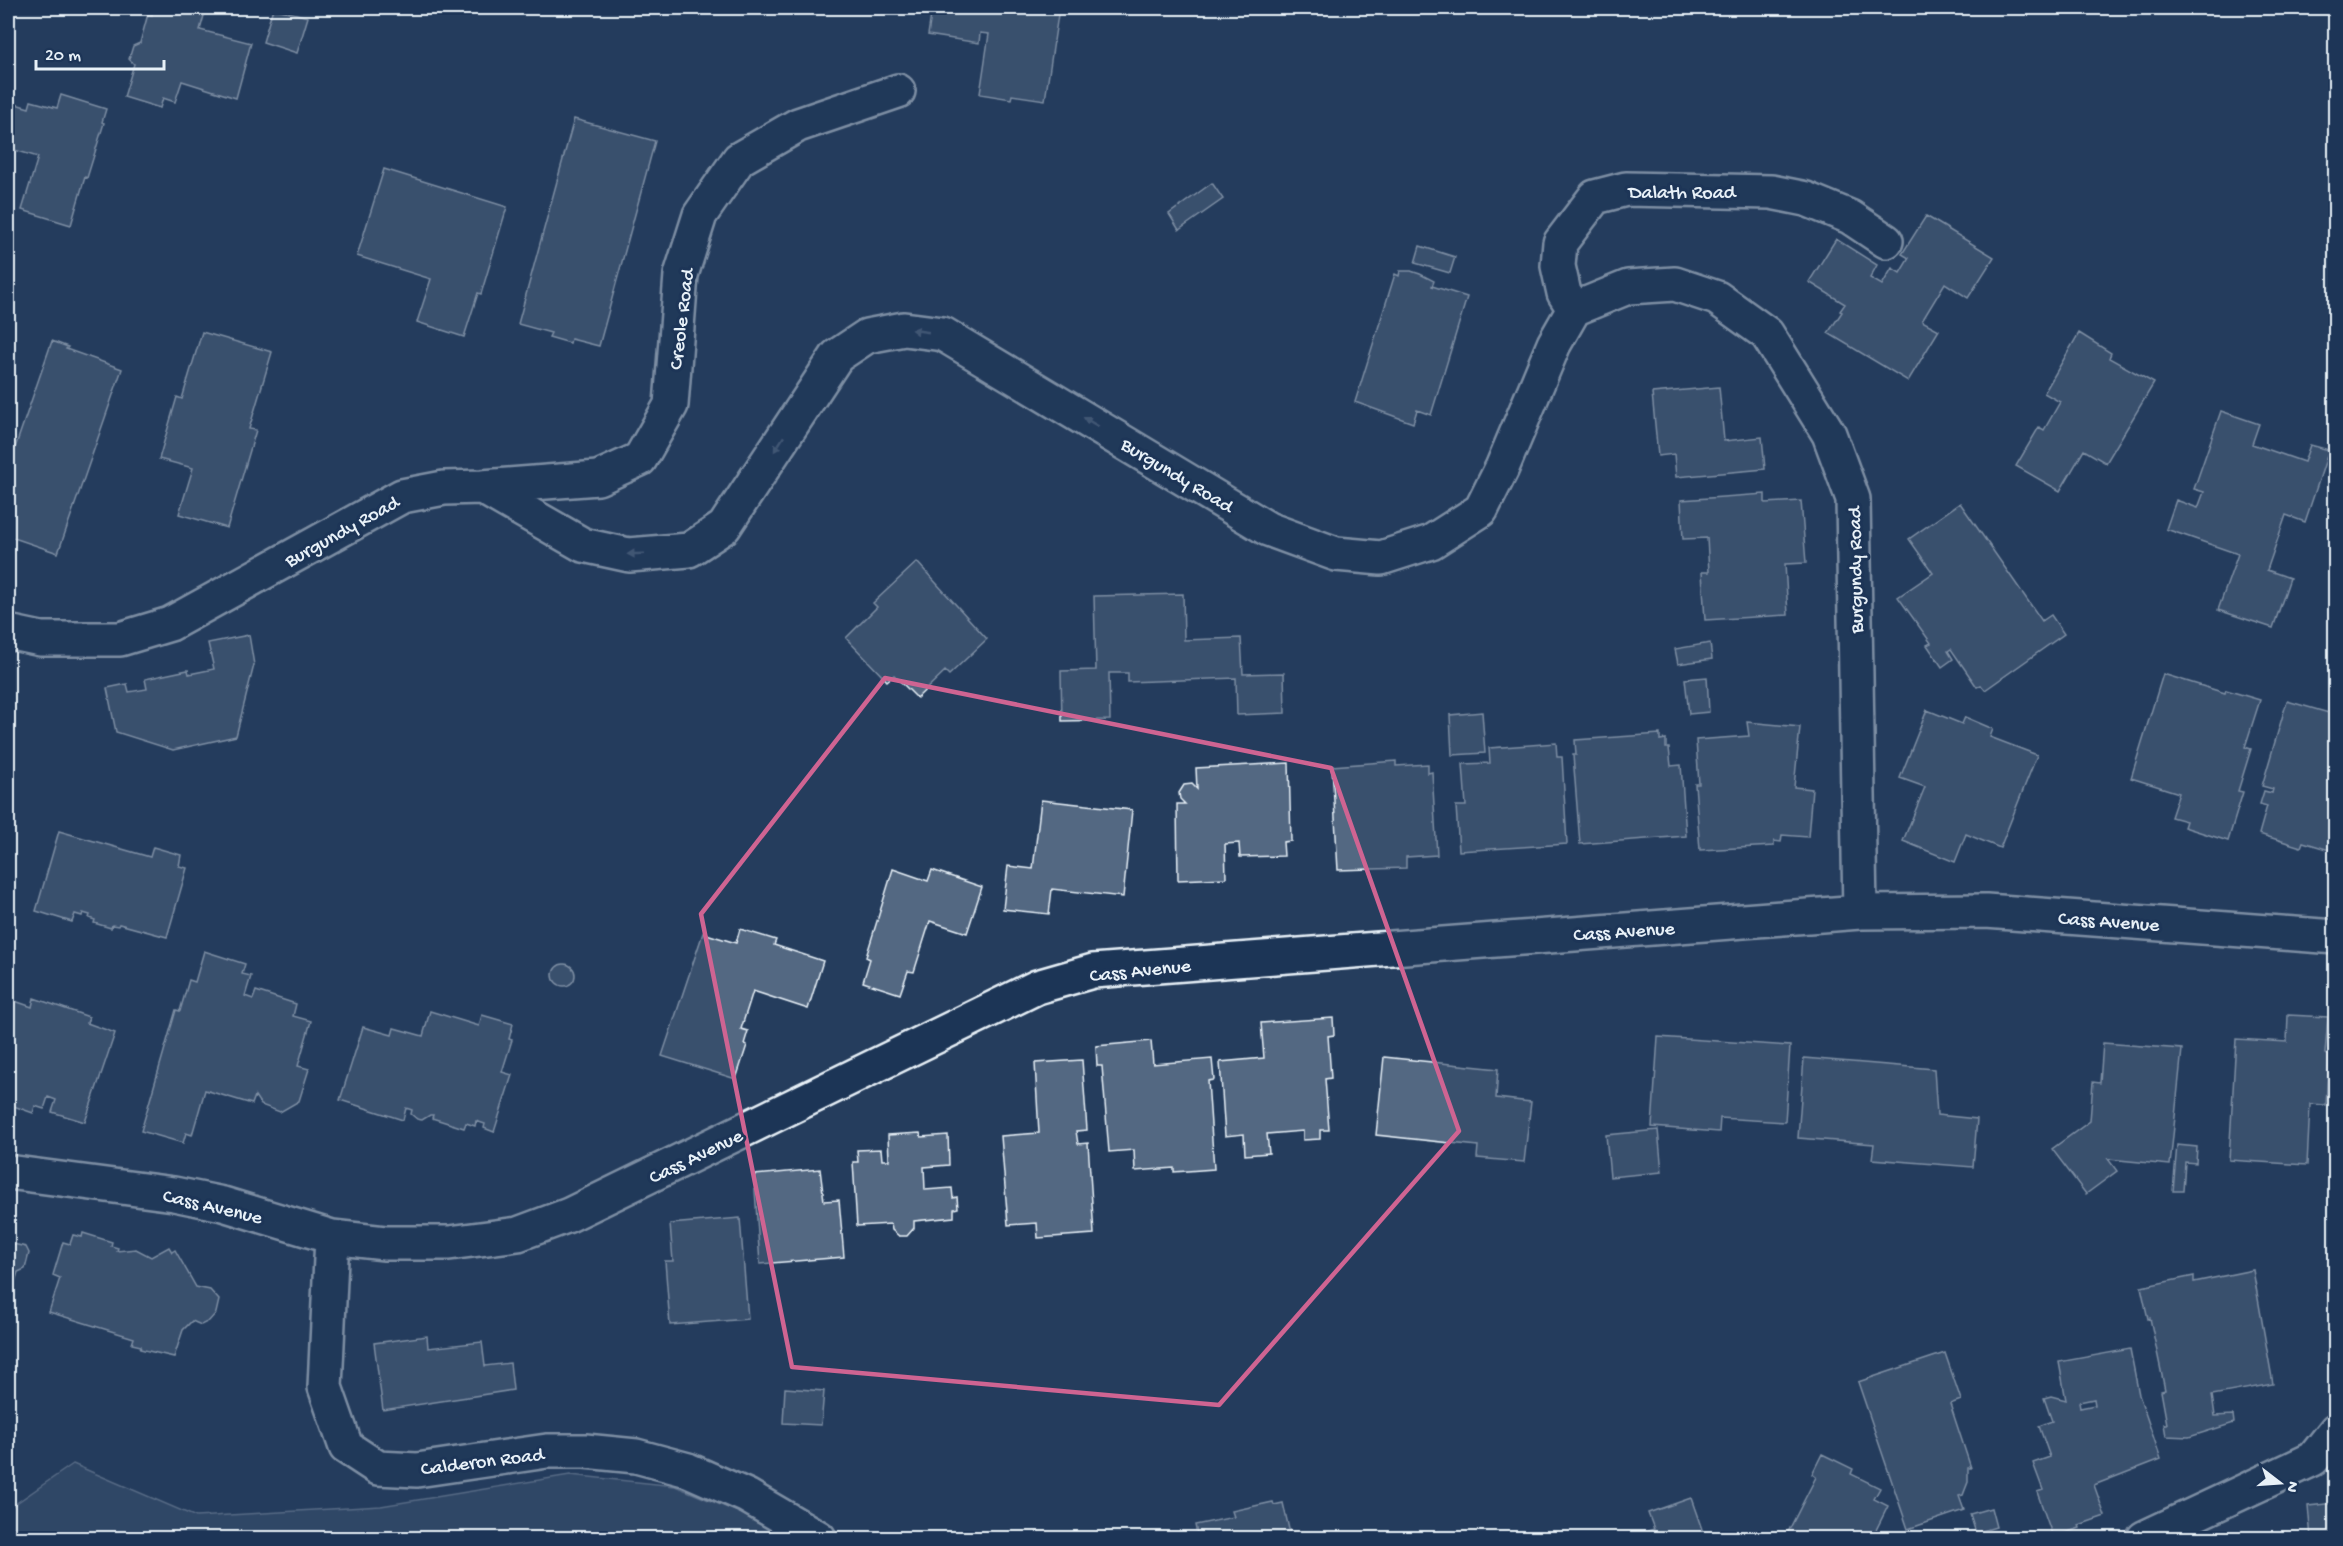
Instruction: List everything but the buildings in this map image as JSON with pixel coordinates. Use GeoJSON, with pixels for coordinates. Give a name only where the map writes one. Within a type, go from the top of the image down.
{"type":"FeatureCollection","features":[{"type":"Feature","properties":{"kind":"street","name":"Creole Road"},"geometry":{"type":"LineString","coordinates":[[482,487],[598,478],[640,459],[671,405],[681,275],[700,215],[739,159],[798,125],[898,91]]}},
{"type":"Feature","properties":{"kind":"street","name":"Dalath Road"},"geometry":{"type":"LineString","coordinates":[[1574,309],[1564,293],[1558,266],[1560,243],[1595,197],[1626,189],[1771,192],[1806,199],[1850,217],[1886,241]]}},
{"type":"Feature","properties":{"kind":"street","name":"Burgundy Road"},"geometry":{"type":"LineString","coordinates":[[8,632],[41,639],[120,639],[170,624],[402,496],[444,488],[482,487],[583,545],[628,555],[689,550],[724,527],[837,356],[867,336],[904,329],[943,334],[1250,516],[1269,530],[1336,554],[1381,558],[1431,542],[1480,510],[1502,468],[1554,344],[1574,309],[1628,287],[1675,284],[1717,298],[1767,334],[1829,434],[1853,499],[1860,912]]}},
{"type":"Feature","properties":{"kind":"street","name":"Cass Avenue"},"geometry":{"type":"LineString","coordinates":[[8,1172],[174,1194],[223,1204],[332,1237],[385,1243],[450,1243],[518,1234],[590,1206],[1037,987],[1093,971],[1860,912],[1986,911],[2336,937]]}},
{"type":"Feature","properties":{"kind":"street","name":"Calderon Road"},"geometry":{"type":"LineString","coordinates":[[332,1237],[325,1387],[346,1447],[378,1468],[417,1470],[547,1451],[585,1451],[636,1456],[688,1470],[747,1496],[819,1539]]}},
{"type":"Feature","properties":{"kind":"street"},"geometry":{"type":"LineString","coordinates":[[2144,1539],[2313,1459],[2336,1430]]}},
{"type":"Feature","properties":{"kind":"highlighted area"},"geometry":{"type":"Polygon","coordinates":[[[885,678],[1331,768],[1459,1131],[1219,1405],[792,1367],[701,914],[885,678]]]}},
{"type":"Feature","properties":{"kind":"shaded area"},"geometry":{"type":"Polygon","coordinates":[[[73,1464],[196,1517],[381,1506],[570,1475],[675,1486],[762,1522],[789,1538],[8,1538],[8,1509],[73,1464]]]}}]}
